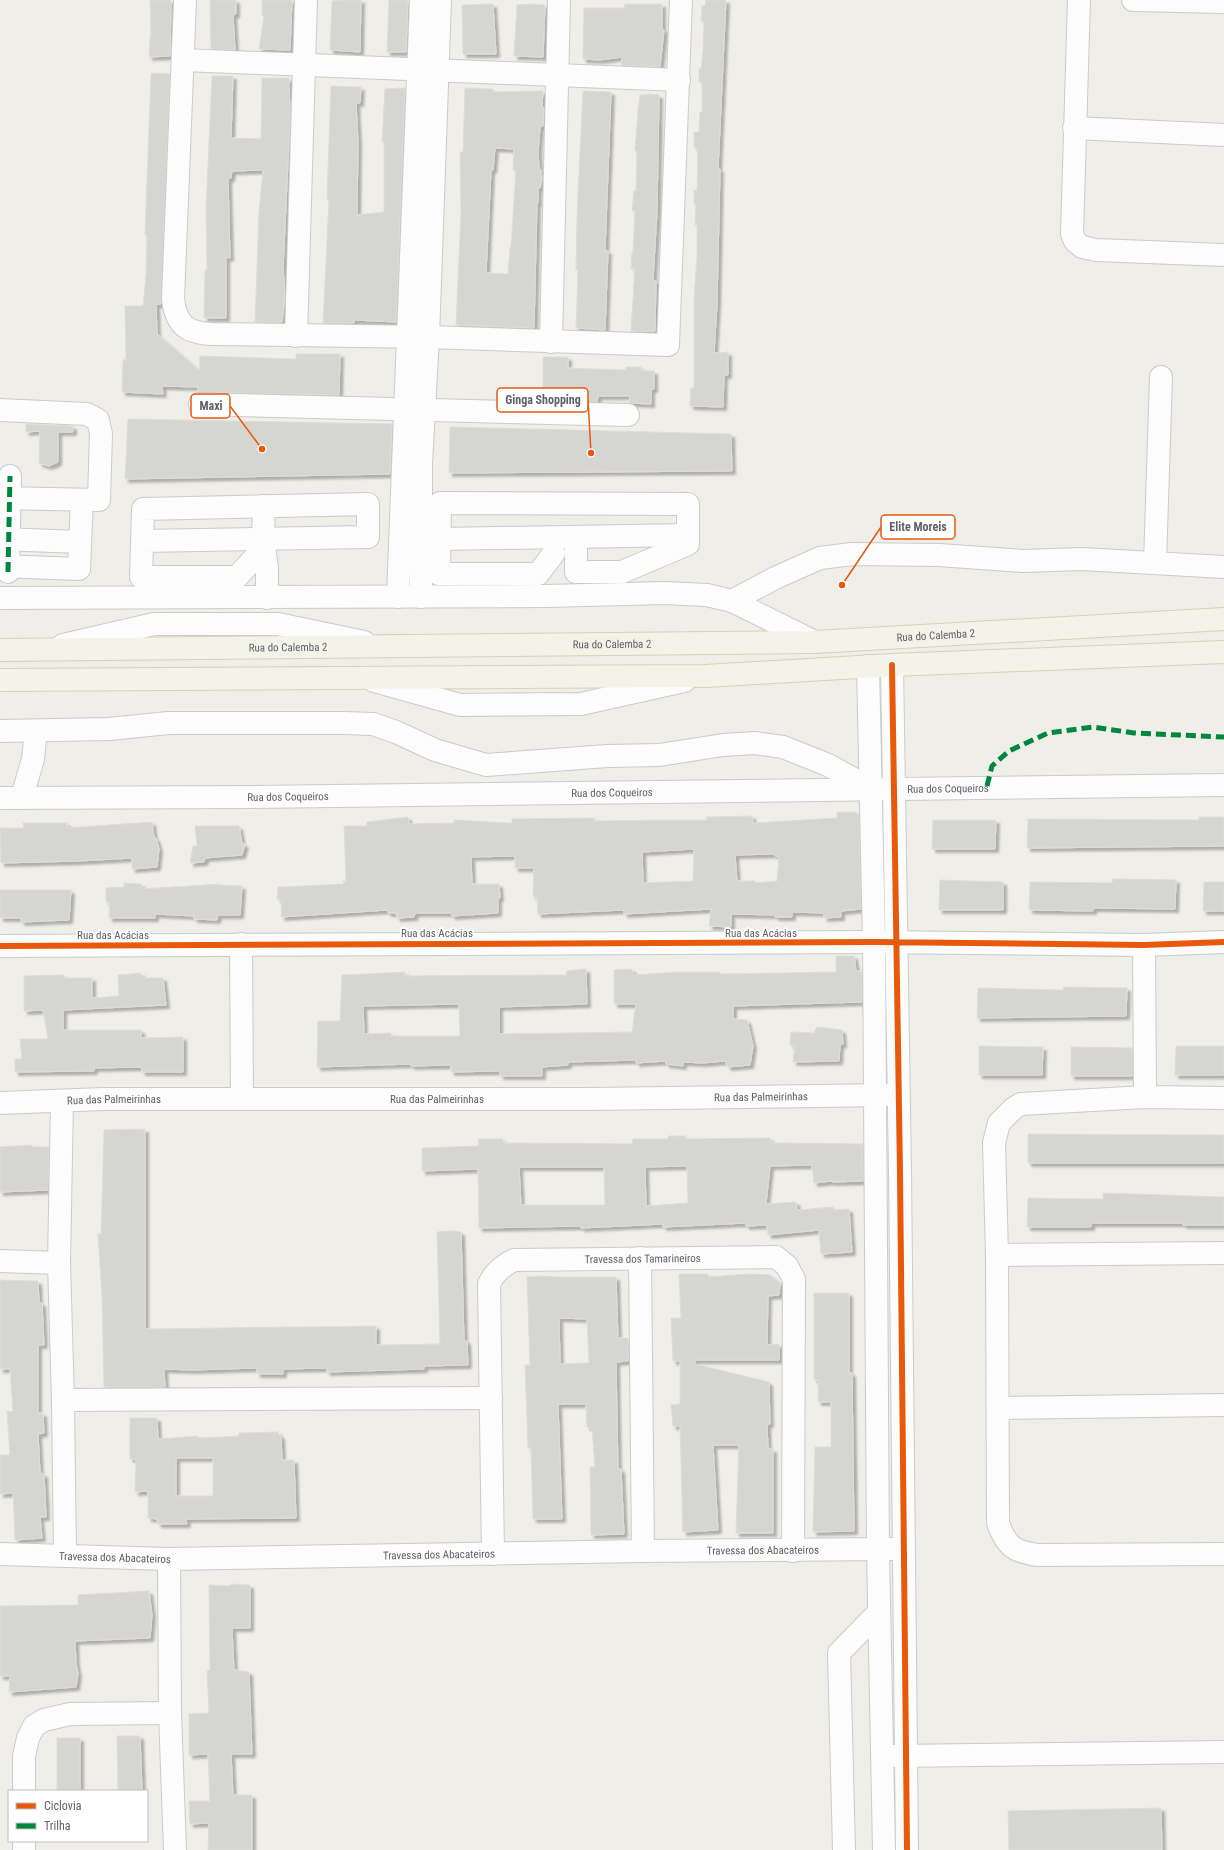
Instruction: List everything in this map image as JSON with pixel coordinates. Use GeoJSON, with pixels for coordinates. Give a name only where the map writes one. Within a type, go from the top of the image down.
{"type":"FeatureCollection","features":[{"type":"Feature","properties":{"kind":"main road","name":"Rua do Calemba 2"},"geometry":{"type":"LineString","coordinates":[[0,650],[815,642],[1224,619]]}},
{"type":"Feature","properties":{"kind":"main road"},"geometry":{"type":"LineString","coordinates":[[0,680],[705,676],[868,666],[1224,652]]}},
{"type":"Feature","properties":{"kind":"street"},"geometry":{"type":"LineString","coordinates":[[185,0],[173,299],[176,315],[186,328],[197,333],[296,336],[418,337],[668,345],[681,0]]}},
{"type":"Feature","properties":{"kind":"street"},"geometry":{"type":"LineString","coordinates":[[296,336],[306,0]]}},
{"type":"Feature","properties":{"kind":"street"},"geometry":{"type":"LineString","coordinates":[[398,597],[414,410],[418,337],[427,69],[421,0]]}},
{"type":"Feature","properties":{"kind":"street"},"geometry":{"type":"LineString","coordinates":[[427,69],[440,0]]}},
{"type":"Feature","properties":{"kind":"street"},"geometry":{"type":"LineString","coordinates":[[551,342],[556,75],[559,0]]}},
{"type":"Feature","properties":{"kind":"street"},"geometry":{"type":"LineString","coordinates":[[1079,0],[1072,234],[1079,244],[1089,250],[1224,255]]}},
{"type":"Feature","properties":{"kind":"street"},"geometry":{"type":"LineString","coordinates":[[1133,0],[1224,2]]}},
{"type":"Feature","properties":{"kind":"street"},"geometry":{"type":"LineString","coordinates":[[183,60],[679,80]]}},
{"type":"Feature","properties":{"kind":"street"},"geometry":{"type":"LineString","coordinates":[[1074,128],[1224,135]]}},
{"type":"Feature","properties":{"kind":"street"},"geometry":{"type":"LineString","coordinates":[[1155,563],[1160,376]]}},
{"type":"Feature","properties":{"kind":"street"},"geometry":{"type":"LineString","coordinates":[[200,404],[628,415]]}},
{"type":"Feature","properties":{"kind":"street"},"geometry":{"type":"LineString","coordinates":[[0,410],[87,414],[95,417],[100,425],[101,434],[99,500],[82,500],[10,490],[4,540],[7,568],[6,598],[569,596],[665,592],[707,595],[732,601],[815,642]]}},
{"type":"Feature","properties":{"kind":"street"},"geometry":{"type":"LineString","coordinates":[[414,410],[421,464],[421,597]]}},
{"type":"Feature","properties":{"kind":"street"},"geometry":{"type":"LineString","coordinates":[[7,568],[79,568],[82,500]]}},
{"type":"Feature","properties":{"kind":"street"},"geometry":{"type":"LineString","coordinates":[[440,502],[688,504],[688,544],[622,572],[576,572],[563,543],[538,574],[439,574],[440,502]]}},
{"type":"Feature","properties":{"kind":"street"},"geometry":{"type":"LineString","coordinates":[[559,503],[569,596]]}},
{"type":"Feature","properties":{"kind":"street"},"geometry":{"type":"LineString","coordinates":[[142,542],[261,546],[368,537],[368,504],[143,509],[142,542],[141,577],[237,577],[261,546]]}},
{"type":"Feature","properties":{"kind":"street"},"geometry":{"type":"LineString","coordinates":[[260,598],[268,568],[261,546],[264,506]]}},
{"type":"Feature","properties":{"kind":"street"},"geometry":{"type":"LineString","coordinates":[[440,539],[563,543],[688,535]]}},
{"type":"Feature","properties":{"kind":"street"},"geometry":{"type":"LineString","coordinates":[[4,540],[80,542]]}},
{"type":"Feature","properties":{"kind":"street"},"geometry":{"type":"LineString","coordinates":[[545,596],[563,543]]}},
{"type":"Feature","properties":{"kind":"street"},"geometry":{"type":"LineString","coordinates":[[732,601],[775,578],[820,558],[852,554],[939,555],[1023,561],[1082,559],[1224,567]]}},
{"type":"Feature","properties":{"kind":"street"},"geometry":{"type":"LineString","coordinates":[[892,665],[898,943],[898,1094],[907,1850]]}},
{"type":"Feature","properties":{"kind":"street"},"geometry":{"type":"LineString","coordinates":[[868,666],[874,942],[878,1550],[884,1850]]}},
{"type":"Feature","properties":{"kind":"street"},"geometry":{"type":"LineString","coordinates":[[0,731],[109,729],[168,723],[372,724],[396,732],[435,750],[486,765],[607,756],[659,755],[723,745],[755,743],[783,747],[828,765],[870,788]]}},
{"type":"Feature","properties":{"kind":"street"},"geometry":{"type":"LineString","coordinates":[[22,797],[33,760],[36,731]]}},
{"type":"Feature","properties":{"kind":"street","name":"Rua dos Coqueiros"},"geometry":{"type":"LineString","coordinates":[[0,798],[251,797],[870,788],[1224,785]]}},
{"type":"Feature","properties":{"kind":"street","name":"Rua das Acácias"},"geometry":{"type":"LineString","coordinates":[[0,946],[874,942],[1144,945],[1224,942]]}},
{"type":"Feature","properties":{"kind":"street"},"geometry":{"type":"LineString","coordinates":[[242,944],[242,1099]]}},
{"type":"Feature","properties":{"kind":"street"},"geometry":{"type":"LineString","coordinates":[[1144,945],[1145,1098]]}},
{"type":"Feature","properties":{"kind":"street","name":"Rua das Palmeirinhas"},"geometry":{"type":"LineString","coordinates":[[0,1103],[242,1099],[589,1099],[875,1096],[898,1094]]}},
{"type":"Feature","properties":{"kind":"street"},"geometry":{"type":"LineString","coordinates":[[1224,1098],[1145,1098],[1021,1104],[1005,1115],[999,1123],[994,1143],[997,1255],[998,1523],[1005,1540],[1011,1547],[1026,1554],[1038,1555],[1224,1554]]}},
{"type":"Feature","properties":{"kind":"street"},"geometry":{"type":"LineString","coordinates":[[62,1101],[59,1263],[65,1555]]}},
{"type":"Feature","properties":{"kind":"street"},"geometry":{"type":"LineString","coordinates":[[997,1255],[1224,1253]]}},
{"type":"Feature","properties":{"kind":"street","name":"Travessa dos Tamarineiros"},"geometry":{"type":"LineString","coordinates":[[493,1554],[489,1284],[494,1275],[502,1266],[514,1260],[640,1258],[776,1257],[787,1266],[794,1279],[793,1551]]}},
{"type":"Feature","properties":{"kind":"street"},"geometry":{"type":"LineString","coordinates":[[640,1258],[643,1551]]}},
{"type":"Feature","properties":{"kind":"street"},"geometry":{"type":"LineString","coordinates":[[0,1261],[59,1263]]}},
{"type":"Feature","properties":{"kind":"street"},"geometry":{"type":"LineString","coordinates":[[63,1400],[491,1398]]}},
{"type":"Feature","properties":{"kind":"street"},"geometry":{"type":"LineString","coordinates":[[998,1408],[1224,1405]]}},
{"type":"Feature","properties":{"kind":"street","name":"Travessa dos Abacateiros"},"geometry":{"type":"LineString","coordinates":[[0,1554],[169,1559],[643,1551],[904,1549]]}},
{"type":"Feature","properties":{"kind":"street"},"geometry":{"type":"LineString","coordinates":[[169,1559],[170,1713],[175,1850]]}},
{"type":"Feature","properties":{"kind":"street"},"geometry":{"type":"LineString","coordinates":[[844,1850],[839,1652],[879,1612]]}},
{"type":"Feature","properties":{"kind":"street"},"geometry":{"type":"LineString","coordinates":[[24,1790],[24,1756],[28,1738],[34,1726],[44,1720],[70,1714],[170,1713]]}},
{"type":"Feature","properties":{"kind":"street"},"geometry":{"type":"LineString","coordinates":[[882,1756],[1224,1752]]}},
{"type":"Feature","properties":{"kind":"building"},"geometry":{"type":"Polygon","coordinates":[[[150,0],[171,0],[170,56],[149,57],[151,37],[150,0]]]}},
{"type":"Feature","properties":{"kind":"building"},"geometry":{"type":"Polygon","coordinates":[[[210,0],[236,0],[236,14],[233,15],[235,50],[211,49],[210,0]]]}},
{"type":"Feature","properties":{"kind":"building"},"geometry":{"type":"Polygon","coordinates":[[[262,0],[292,0],[290,50],[259,49],[264,16],[262,16],[262,0]]]}},
{"type":"Feature","properties":{"kind":"building"},"geometry":{"type":"Polygon","coordinates":[[[361,0],[360,52],[330,50],[332,1],[361,0]]]}},
{"type":"Feature","properties":{"kind":"building"},"geometry":{"type":"Polygon","coordinates":[[[389,0],[408,0],[406,52],[387,52],[389,0]]]}},
{"type":"Feature","properties":{"kind":"building"},"geometry":{"type":"Polygon","coordinates":[[[706,0],[726,0],[718,169],[720,169],[717,304],[714,353],[728,352],[728,375],[724,375],[723,407],[690,406],[691,388],[694,388],[694,299],[697,256],[697,225],[695,225],[696,204],[694,204],[694,190],[697,191],[698,148],[694,148],[694,132],[699,132],[700,112],[702,112],[702,82],[699,82],[699,69],[701,69],[703,50],[704,22],[701,22],[702,6],[705,6],[706,0]]]}},
{"type":"Feature","properties":{"kind":"building"},"geometry":{"type":"Polygon","coordinates":[[[493,4],[496,54],[463,54],[462,5],[493,4]]]}},
{"type":"Feature","properties":{"kind":"building"},"geometry":{"type":"Polygon","coordinates":[[[625,4],[662,4],[662,28],[664,30],[660,67],[621,65],[622,57],[599,60],[583,59],[584,8],[624,8],[625,4]]]}},
{"type":"Feature","properties":{"kind":"building"},"geometry":{"type":"Polygon","coordinates":[[[517,5],[545,5],[543,57],[514,56],[517,5]]]}},
{"type":"Feature","properties":{"kind":"building"},"geometry":{"type":"Polygon","coordinates":[[[151,73],[170,74],[161,304],[156,304],[157,334],[199,370],[200,356],[296,359],[296,354],[340,354],[339,395],[198,392],[198,387],[162,386],[163,394],[122,392],[123,359],[126,361],[125,306],[143,306],[146,276],[147,235],[145,235],[151,73]]]}},
{"type":"Feature","properties":{"kind":"building"},"geometry":{"type":"Polygon","coordinates":[[[212,76],[233,76],[231,138],[261,139],[262,78],[289,78],[290,118],[283,269],[285,296],[282,322],[255,322],[259,212],[263,170],[232,171],[231,178],[228,179],[230,258],[226,257],[226,318],[204,318],[205,270],[207,270],[206,208],[212,76]]]}},
{"type":"Feature","properties":{"kind":"building"},"geometry":{"type":"Polygon","coordinates":[[[331,86],[361,87],[360,103],[356,103],[358,142],[357,215],[384,212],[384,142],[382,142],[385,89],[405,88],[396,322],[354,320],[354,323],[323,323],[329,199],[327,199],[331,86]]]}},
{"type":"Feature","properties":{"kind":"building"},"geometry":{"type":"Polygon","coordinates":[[[465,88],[493,89],[493,92],[543,91],[543,126],[540,127],[538,152],[539,168],[542,179],[540,188],[538,188],[537,203],[534,328],[456,325],[461,213],[460,152],[463,152],[465,88]],[[495,148],[493,170],[491,170],[486,273],[508,274],[516,170],[513,170],[514,149],[495,148]]]}},
{"type":"Feature","properties":{"kind":"building"},"geometry":{"type":"Polygon","coordinates":[[[583,91],[611,92],[605,251],[608,251],[605,330],[576,328],[578,270],[576,270],[577,215],[583,91]]]}},
{"type":"Feature","properties":{"kind":"building"},"geometry":{"type":"Polygon","coordinates":[[[640,95],[659,95],[657,212],[653,280],[656,281],[655,331],[631,331],[635,269],[631,269],[635,211],[632,211],[634,191],[636,191],[637,151],[635,151],[638,110],[640,95]]]}},
{"type":"Feature","properties":{"kind":"building"},"geometry":{"type":"Polygon","coordinates":[[[543,357],[568,357],[568,368],[626,370],[626,367],[641,367],[641,371],[654,371],[654,389],[651,389],[651,404],[629,403],[630,396],[598,396],[597,402],[543,400],[543,357]]]}},
{"type":"Feature","properties":{"kind":"building"},"geometry":{"type":"Polygon","coordinates":[[[128,419],[392,424],[390,474],[125,479],[128,419]]]}},
{"type":"Feature","properties":{"kind":"building"},"geometry":{"type":"Polygon","coordinates":[[[26,424],[73,426],[73,432],[58,432],[58,462],[49,466],[39,463],[40,431],[26,432],[26,424]]]}},
{"type":"Feature","properties":{"kind":"building"},"geometry":{"type":"Polygon","coordinates":[[[450,427],[731,434],[732,471],[449,473],[450,427]]]}},
{"type":"Feature","properties":{"kind":"building"},"geometry":{"type":"Polygon","coordinates":[[[837,812],[855,812],[859,815],[861,909],[841,911],[841,917],[824,918],[824,913],[792,912],[792,917],[731,914],[731,927],[709,926],[711,909],[624,914],[624,910],[538,914],[537,897],[533,897],[534,868],[515,868],[515,856],[471,857],[472,884],[499,884],[500,898],[498,898],[498,913],[452,916],[451,913],[415,913],[414,917],[397,918],[396,913],[388,913],[387,910],[281,917],[282,900],[277,899],[278,887],[344,884],[343,881],[346,881],[344,826],[367,826],[367,822],[408,817],[409,824],[454,823],[454,820],[512,823],[512,819],[594,818],[594,821],[707,820],[706,817],[752,816],[753,823],[837,818],[837,812]],[[694,849],[642,852],[643,883],[693,881],[694,849]],[[775,854],[735,855],[737,881],[755,881],[755,883],[777,881],[779,857],[775,856],[775,854]]]}},
{"type":"Feature","properties":{"kind":"building"},"geometry":{"type":"Polygon","coordinates":[[[1199,817],[1224,817],[1224,846],[1027,848],[1028,819],[1199,820],[1199,817]]]}},
{"type":"Feature","properties":{"kind":"building"},"geometry":{"type":"Polygon","coordinates":[[[933,820],[996,820],[995,849],[932,849],[933,820]]]}},
{"type":"Feature","properties":{"kind":"building"},"geometry":{"type":"Polygon","coordinates":[[[152,822],[154,838],[156,838],[159,849],[157,867],[132,869],[132,858],[1,863],[0,828],[24,828],[23,823],[67,823],[67,828],[152,822]]]}},
{"type":"Feature","properties":{"kind":"building"},"geometry":{"type":"Polygon","coordinates":[[[195,826],[239,826],[242,844],[245,844],[242,855],[205,858],[204,862],[190,863],[193,846],[197,846],[195,826]]]}},
{"type":"Feature","properties":{"kind":"building"},"geometry":{"type":"Polygon","coordinates":[[[1113,879],[1176,880],[1175,909],[1093,908],[1093,911],[1029,910],[1030,882],[1112,883],[1113,879]]]}},
{"type":"Feature","properties":{"kind":"building"},"geometry":{"type":"Polygon","coordinates":[[[940,880],[1003,882],[1003,910],[939,910],[940,880]]]}},
{"type":"Feature","properties":{"kind":"building"},"geometry":{"type":"Polygon","coordinates":[[[1204,882],[1224,882],[1224,911],[1203,911],[1204,882]]]}},
{"type":"Feature","properties":{"kind":"building"},"geometry":{"type":"Polygon","coordinates":[[[124,883],[141,884],[142,889],[219,884],[242,886],[240,915],[218,915],[217,920],[194,919],[194,916],[155,914],[155,918],[109,918],[110,902],[106,902],[106,888],[124,887],[124,883]]]}},
{"type":"Feature","properties":{"kind":"building"},"geometry":{"type":"Polygon","coordinates":[[[0,890],[71,890],[69,920],[21,922],[21,918],[0,918],[0,890]]]}},
{"type":"Feature","properties":{"kind":"building"},"geometry":{"type":"Polygon","coordinates":[[[836,956],[854,956],[856,971],[862,972],[862,1002],[733,1006],[733,1019],[747,1020],[753,1046],[750,1065],[728,1067],[725,1061],[703,1063],[683,1062],[683,1066],[666,1064],[666,1061],[636,1063],[636,1060],[568,1062],[568,1065],[542,1067],[542,1076],[500,1076],[500,1071],[451,1072],[451,1065],[411,1066],[411,1064],[317,1067],[318,1021],[340,1021],[342,975],[405,972],[405,976],[566,975],[567,971],[586,969],[587,1004],[499,1007],[499,1034],[632,1032],[636,1004],[614,1004],[614,970],[632,969],[634,975],[678,972],[719,972],[720,974],[836,972],[836,956]],[[459,1004],[363,1006],[364,1034],[391,1033],[391,1036],[460,1036],[459,1004]]]}},
{"type":"Feature","properties":{"kind":"building"},"geometry":{"type":"Polygon","coordinates":[[[141,973],[141,978],[163,978],[166,1005],[63,1010],[63,1030],[141,1030],[141,1038],[183,1037],[183,1072],[142,1072],[141,1067],[94,1068],[94,1071],[15,1072],[15,1059],[22,1059],[20,1039],[48,1039],[43,1010],[24,1011],[24,976],[64,975],[64,978],[92,978],[92,998],[119,996],[118,975],[141,973]]]}},
{"type":"Feature","properties":{"kind":"building"},"geometry":{"type":"Polygon","coordinates":[[[1063,987],[1127,988],[1126,1016],[977,1018],[978,988],[1063,990],[1063,987]]]}},
{"type":"Feature","properties":{"kind":"building"},"geometry":{"type":"Polygon","coordinates":[[[817,1027],[842,1030],[843,1044],[840,1045],[839,1061],[793,1062],[795,1045],[790,1045],[791,1032],[814,1033],[817,1027]]]}},
{"type":"Feature","properties":{"kind":"building"},"geometry":{"type":"Polygon","coordinates":[[[979,1046],[1043,1047],[1042,1075],[979,1075],[979,1046]]]}},
{"type":"Feature","properties":{"kind":"building"},"geometry":{"type":"Polygon","coordinates":[[[1176,1046],[1224,1046],[1224,1075],[1175,1075],[1176,1046]]]}},
{"type":"Feature","properties":{"kind":"building"},"geometry":{"type":"Polygon","coordinates":[[[1071,1047],[1132,1048],[1132,1076],[1071,1076],[1071,1047]]]}},
{"type":"Feature","properties":{"kind":"building"},"geometry":{"type":"Polygon","coordinates":[[[145,1129],[145,1329],[376,1326],[376,1345],[440,1344],[437,1232],[461,1232],[464,1340],[467,1341],[468,1365],[424,1366],[424,1369],[327,1372],[327,1368],[283,1369],[283,1374],[257,1374],[257,1368],[192,1370],[164,1369],[165,1387],[104,1387],[102,1297],[98,1234],[101,1234],[104,1130],[145,1129]]]}},
{"type":"Feature","properties":{"kind":"building"},"geometry":{"type":"Polygon","coordinates":[[[1028,1134],[1224,1135],[1224,1163],[1028,1163],[1028,1134]]]}},
{"type":"Feature","properties":{"kind":"building"},"geometry":{"type":"Polygon","coordinates":[[[668,1136],[686,1136],[686,1139],[770,1138],[770,1143],[863,1144],[863,1181],[832,1181],[814,1183],[812,1165],[770,1166],[766,1204],[796,1202],[797,1210],[833,1207],[834,1210],[849,1209],[852,1252],[821,1254],[819,1230],[768,1235],[767,1225],[746,1226],[746,1223],[663,1227],[663,1224],[581,1228],[581,1226],[479,1228],[478,1169],[422,1171],[422,1148],[479,1146],[478,1139],[503,1139],[503,1143],[632,1144],[633,1139],[668,1139],[668,1136]],[[687,1166],[645,1167],[646,1206],[688,1203],[687,1166]],[[519,1167],[521,1205],[605,1205],[604,1167],[519,1167]]]}},
{"type":"Feature","properties":{"kind":"building"},"geometry":{"type":"Polygon","coordinates":[[[32,1145],[32,1147],[49,1147],[48,1190],[0,1192],[0,1147],[32,1145]]]}},
{"type":"Feature","properties":{"kind":"building"},"geometry":{"type":"Polygon","coordinates":[[[1103,1193],[1224,1197],[1224,1225],[1183,1225],[1183,1223],[1091,1223],[1091,1227],[1027,1227],[1028,1198],[1103,1199],[1103,1193]]]}},
{"type":"Feature","properties":{"kind":"building"},"geometry":{"type":"Polygon","coordinates":[[[679,1274],[708,1274],[708,1277],[749,1274],[770,1275],[780,1283],[779,1295],[768,1296],[767,1345],[779,1344],[779,1360],[695,1360],[695,1364],[769,1382],[770,1424],[767,1424],[768,1449],[773,1449],[773,1533],[736,1533],[739,1445],[713,1445],[718,1530],[683,1532],[680,1426],[673,1426],[671,1405],[680,1404],[680,1361],[673,1361],[671,1318],[681,1318],[679,1274]]]}},
{"type":"Feature","properties":{"kind":"building"},"geometry":{"type":"Polygon","coordinates":[[[527,1277],[616,1277],[618,1338],[628,1338],[628,1361],[616,1362],[618,1469],[621,1469],[624,1534],[591,1535],[590,1467],[595,1467],[592,1428],[587,1427],[586,1404],[558,1404],[562,1519],[533,1519],[531,1448],[528,1448],[525,1365],[530,1365],[527,1277]],[[559,1318],[560,1364],[589,1363],[587,1319],[559,1318]]]}},
{"type":"Feature","properties":{"kind":"building"},"geometry":{"type":"Polygon","coordinates":[[[0,1280],[38,1281],[39,1303],[42,1303],[44,1345],[38,1345],[38,1413],[43,1413],[44,1433],[38,1434],[40,1473],[44,1474],[46,1517],[40,1517],[42,1538],[15,1540],[13,1493],[0,1494],[0,1455],[10,1455],[7,1411],[13,1412],[10,1369],[0,1369],[0,1280]]]}},
{"type":"Feature","properties":{"kind":"building"},"geometry":{"type":"Polygon","coordinates":[[[814,1293],[849,1293],[849,1373],[852,1373],[854,1531],[813,1532],[815,1447],[831,1447],[831,1402],[818,1402],[819,1380],[814,1380],[814,1293]]]}},
{"type":"Feature","properties":{"kind":"building"},"geometry":{"type":"Polygon","coordinates":[[[130,1418],[157,1418],[158,1439],[198,1436],[199,1438],[239,1436],[239,1433],[278,1432],[281,1436],[282,1460],[294,1460],[296,1518],[186,1519],[187,1524],[158,1524],[157,1519],[148,1518],[148,1491],[135,1492],[136,1459],[130,1459],[130,1418]],[[176,1458],[176,1496],[213,1496],[213,1458],[176,1458]]]}},
{"type":"Feature","properties":{"kind":"building"},"geometry":{"type":"Polygon","coordinates":[[[231,1584],[250,1585],[250,1628],[232,1628],[234,1670],[249,1672],[252,1754],[231,1754],[233,1795],[252,1795],[252,1850],[208,1850],[209,1823],[190,1824],[189,1801],[210,1801],[208,1754],[189,1755],[189,1714],[209,1713],[207,1671],[210,1670],[209,1585],[231,1586],[231,1584]]]}},
{"type":"Feature","properties":{"kind":"building"},"geometry":{"type":"Polygon","coordinates":[[[149,1591],[152,1615],[150,1638],[75,1641],[78,1674],[76,1687],[9,1692],[10,1676],[0,1676],[0,1606],[78,1605],[78,1595],[149,1591]]]}},
{"type":"Feature","properties":{"kind":"building"},"geometry":{"type":"Polygon","coordinates":[[[117,1736],[140,1736],[142,1790],[118,1790],[117,1736]]]}},
{"type":"Feature","properties":{"kind":"building"},"geometry":{"type":"Polygon","coordinates":[[[57,1738],[80,1738],[80,1790],[57,1790],[57,1738]]]}},
{"type":"Feature","properties":{"kind":"building"},"geometry":{"type":"Polygon","coordinates":[[[1161,1808],[1162,1850],[1009,1850],[1008,1811],[1161,1808]]]}},
{"type":"Feature","properties":{"kind":"marked path"},"geometry":{"type":"LineString","coordinates":[[8,572],[10,476]]}},
{"type":"Feature","properties":{"kind":"marked path"},"geometry":{"type":"LineString","coordinates":[[987,786],[992,766],[1009,751],[1048,733],[1093,727],[1134,733],[1224,737]]}},
{"type":"Feature","properties":{"kind":"cycle path"},"geometry":{"type":"LineString","coordinates":[[892,665],[900,1172],[907,1850]]}},
{"type":"Feature","properties":{"kind":"cycle path"},"geometry":{"type":"LineString","coordinates":[[0,946],[874,942],[1144,945],[1224,942]]}},
{"type":"Feature","properties":{"kind":"place","name":"Maxi"},"geometry":{"type":"Point","coordinates":[262,449]}},
{"type":"Feature","properties":{"kind":"place","name":"Ginga Shopping"},"geometry":{"type":"Point","coordinates":[591,453]}},
{"type":"Feature","properties":{"kind":"place","name":"Elite Moreis"},"geometry":{"type":"Point","coordinates":[842,585]}}]}
